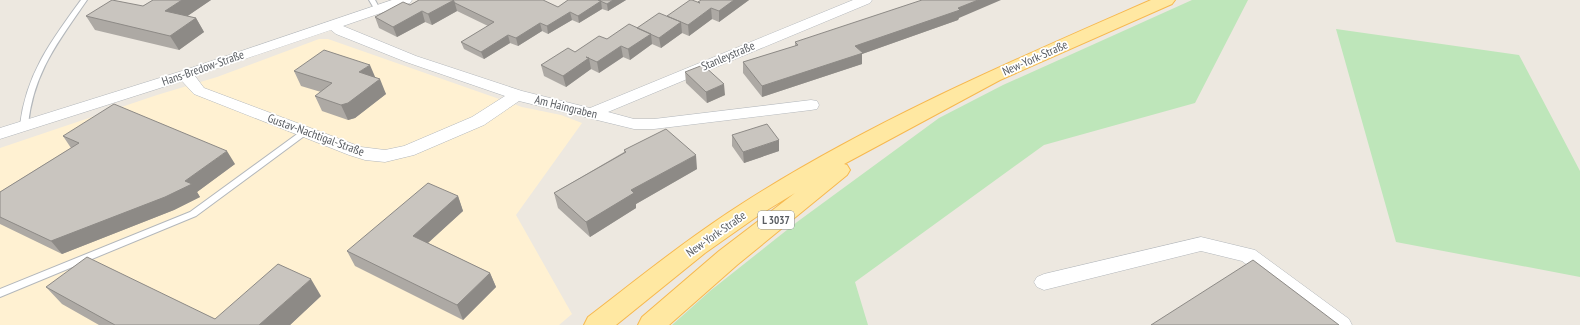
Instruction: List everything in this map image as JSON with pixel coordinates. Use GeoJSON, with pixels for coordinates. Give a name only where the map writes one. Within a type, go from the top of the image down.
{"type":"FeatureCollection","features":[{"type":"Feature","properties":{"kind":"main road","name":"New-York-Straße"},"geometry":{"type":"LineString","coordinates":[[597,325],[690,252],[751,209],[856,147],[994,76],[1166,0]]}},
{"type":"Feature","properties":{"kind":"main road","name":"New-York-Straße"},"geometry":{"type":"LineString","coordinates":[[651,325],[728,258],[816,187],[907,121]]}},
{"type":"Feature","properties":{"kind":"street","name":"Hans-Bredow-Straße"},"geometry":{"type":"LineString","coordinates":[[0,134],[186,74],[332,24],[374,5],[405,0]]}},
{"type":"Feature","properties":{"kind":"street","name":"Stanleystraße"},"geometry":{"type":"LineString","coordinates":[[592,113],[865,0]]}},
{"type":"Feature","properties":{"kind":"street","name":"Am Haingraben"},"geometry":{"type":"LineString","coordinates":[[332,24],[341,31],[411,59],[517,95],[567,109],[592,113],[617,121],[654,124],[811,105]]}},
{"type":"Feature","properties":{"kind":"street","name":"Gustav-Nachtigal-Straße"},"geometry":{"type":"LineString","coordinates":[[186,74],[190,82],[199,91],[365,154],[391,155],[408,151],[478,121],[517,95]]}},
{"type":"Feature","properties":{"kind":"street"},"geometry":{"type":"LineString","coordinates":[[1044,282],[1201,244],[1248,255],[1342,325]]}},
{"type":"Feature","properties":{"kind":"lane"},"geometry":{"type":"LineString","coordinates":[[24,126],[24,110],[35,75],[51,47],[84,0]]}},
{"type":"Feature","properties":{"kind":"lane"},"geometry":{"type":"LineString","coordinates":[[0,293],[193,214],[304,132]]}},
{"type":"Feature","properties":{"kind":"shaded area"},"geometry":{"type":"Polygon","coordinates":[[[319,39],[328,39],[522,107],[561,115],[582,123],[516,215],[572,314],[559,325],[0,325],[0,148],[157,95],[217,77],[319,39]]]}},
{"type":"Feature","properties":{"kind":"green space"},"geometry":{"type":"Polygon","coordinates":[[[1192,0],[1248,0],[1195,103],[1044,145],[855,282],[868,325],[672,325],[710,291],[797,222],[939,118],[1003,85],[1192,0]]]}},
{"type":"Feature","properties":{"kind":"green space"},"geometry":{"type":"Polygon","coordinates":[[[1336,29],[1519,55],[1580,171],[1580,277],[1396,242],[1336,29]]]}},
{"type":"Feature","properties":{"kind":"building"},"geometry":{"type":"Polygon","coordinates":[[[112,0],[143,6],[153,0],[182,0],[165,11],[196,18],[170,36],[86,16],[112,0]]]}},
{"type":"Feature","properties":{"kind":"building"},"geometry":{"type":"Polygon","coordinates":[[[419,0],[454,0],[428,14],[422,11],[393,27],[375,17],[403,2],[410,5],[419,0]]]}},
{"type":"Feature","properties":{"kind":"building"},"geometry":{"type":"Polygon","coordinates":[[[453,0],[543,0],[558,7],[568,0],[601,1],[578,16],[570,12],[547,26],[540,23],[516,38],[508,35],[481,52],[461,42],[494,22],[455,3],[453,0]]]}},
{"type":"Feature","properties":{"kind":"building"},"geometry":{"type":"Polygon","coordinates":[[[598,0],[613,0],[607,4],[598,0]]]}},
{"type":"Feature","properties":{"kind":"building"},"geometry":{"type":"Polygon","coordinates":[[[690,0],[700,3],[698,2],[701,0],[734,0],[719,11],[711,8],[688,25],[667,16],[690,0]]]}},
{"type":"Feature","properties":{"kind":"building"},"geometry":{"type":"Polygon","coordinates":[[[922,0],[978,0],[958,8],[960,10],[855,46],[863,53],[762,86],[743,62],[798,45],[795,42],[922,0]]]}},
{"type":"Feature","properties":{"kind":"building"},"geometry":{"type":"Polygon","coordinates":[[[659,13],[681,22],[659,38],[637,28],[659,13]]]}},
{"type":"Feature","properties":{"kind":"building"},"geometry":{"type":"Polygon","coordinates":[[[629,24],[651,34],[628,49],[621,46],[597,62],[589,58],[563,76],[541,65],[568,48],[575,52],[599,36],[607,39],[629,24]]]}},
{"type":"Feature","properties":{"kind":"building"},"geometry":{"type":"Polygon","coordinates":[[[324,50],[370,65],[359,72],[380,79],[348,103],[341,105],[315,96],[332,83],[294,71],[324,50]]]}},
{"type":"Feature","properties":{"kind":"building"},"geometry":{"type":"Polygon","coordinates":[[[703,65],[724,84],[706,92],[685,72],[703,65]]]}},
{"type":"Feature","properties":{"kind":"building"},"geometry":{"type":"Polygon","coordinates":[[[114,104],[227,151],[185,181],[192,184],[165,197],[51,241],[0,217],[0,192],[79,143],[63,136],[114,104]]]}},
{"type":"Feature","properties":{"kind":"building"},"geometry":{"type":"Polygon","coordinates":[[[767,124],[779,140],[743,152],[732,135],[767,124]]]}},
{"type":"Feature","properties":{"kind":"building"},"geometry":{"type":"Polygon","coordinates":[[[666,129],[696,155],[631,190],[634,193],[586,222],[554,193],[626,152],[624,150],[666,129]]]}},
{"type":"Feature","properties":{"kind":"building"},"geometry":{"type":"Polygon","coordinates":[[[428,183],[458,196],[413,236],[490,273],[457,305],[347,251],[428,183]]]}},
{"type":"Feature","properties":{"kind":"building"},"geometry":{"type":"Polygon","coordinates":[[[87,257],[215,319],[278,264],[311,279],[259,325],[115,325],[46,287],[87,257]]]}},
{"type":"Feature","properties":{"kind":"building"},"geometry":{"type":"Polygon","coordinates":[[[1253,260],[1339,325],[1151,325],[1253,260]]]}}]}
